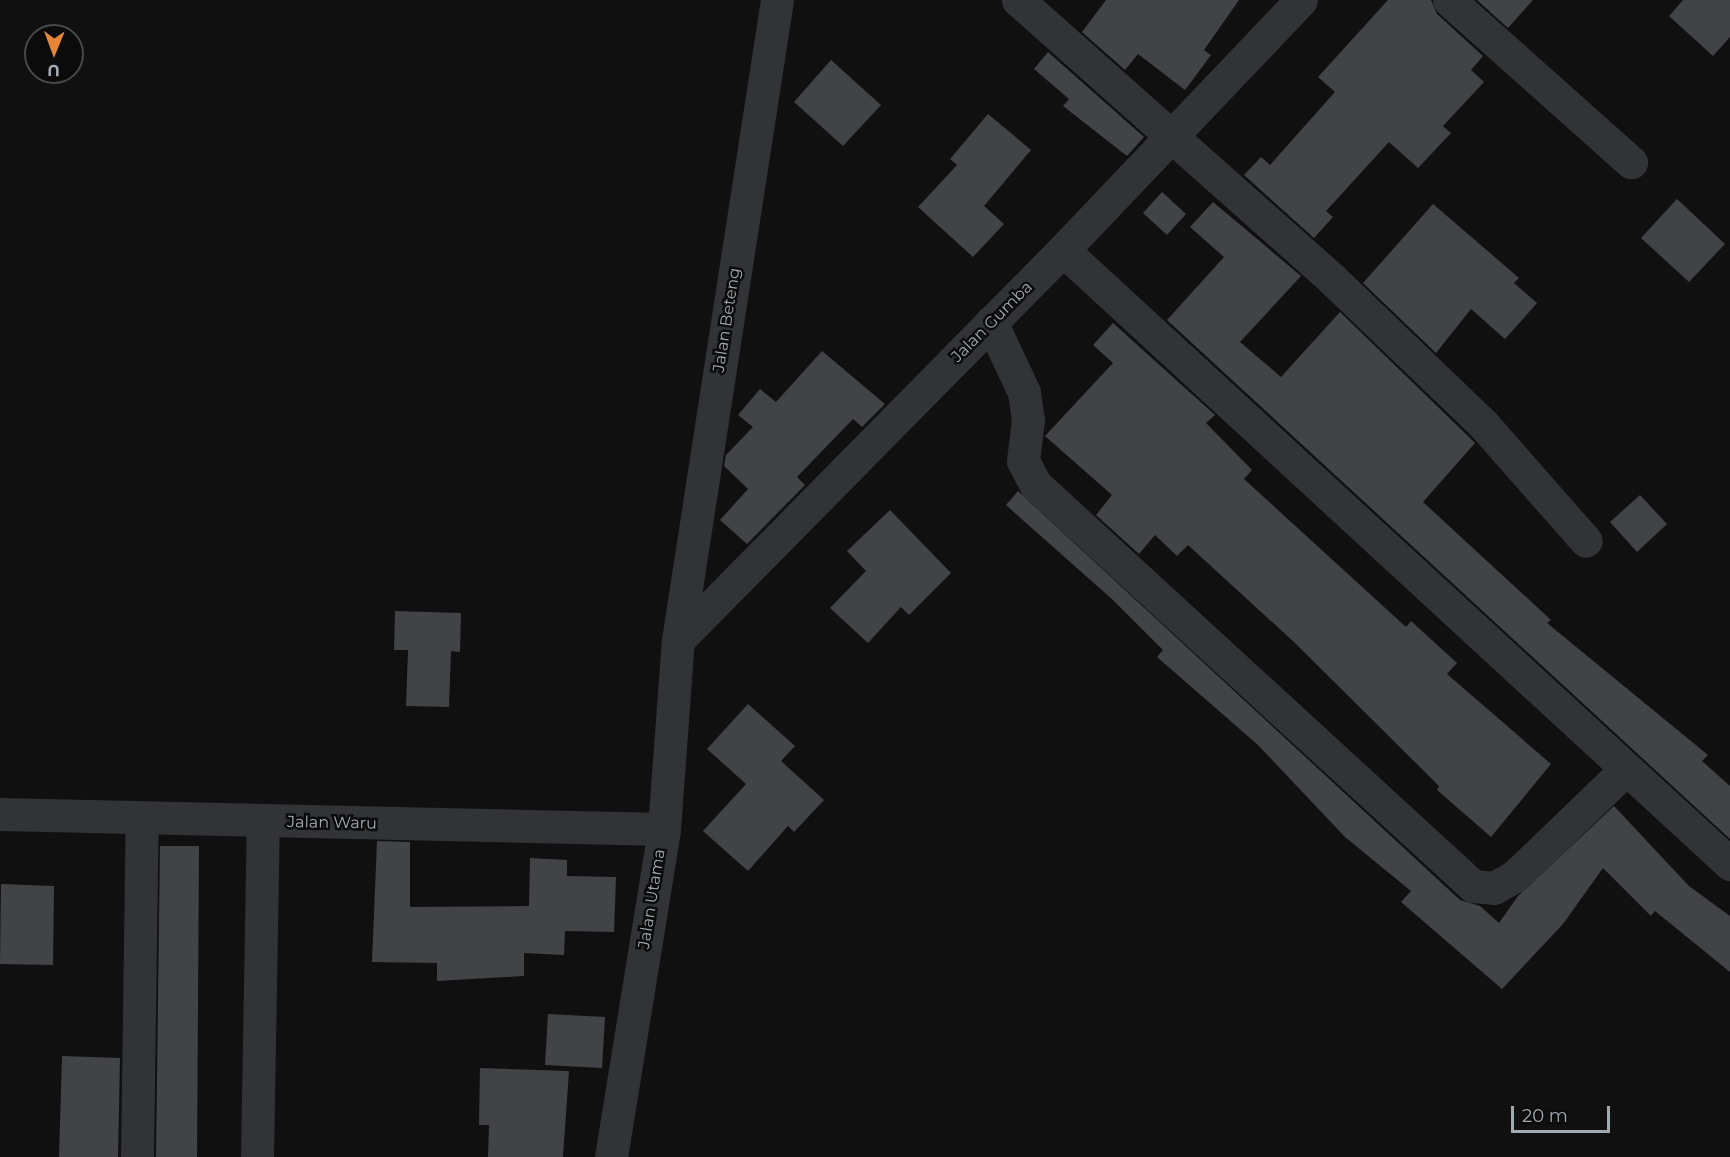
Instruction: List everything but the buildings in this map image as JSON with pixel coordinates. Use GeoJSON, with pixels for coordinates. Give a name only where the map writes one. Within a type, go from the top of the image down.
{"type":"FeatureCollection","features":[{"type":"Feature","properties":{"kind":"street","name":"Jalan Beteng"},"geometry":{"type":"LineString","coordinates":[[678,640],[777,0]]}},
{"type":"Feature","properties":{"kind":"street"},"geometry":{"type":"LineString","coordinates":[[1018,0],[1171,134],[1484,425],[1586,541]]}},
{"type":"Feature","properties":{"kind":"street","name":"Jalan Gumba"},"geometry":{"type":"LineString","coordinates":[[678,640],[1063,250],[1301,0]]}},
{"type":"Feature","properties":{"kind":"street"},"geometry":{"type":"LineString","coordinates":[[1449,0],[1631,162]]}},
{"type":"Feature","properties":{"kind":"street"},"geometry":{"type":"LineString","coordinates":[[1063,250],[1730,864]]}},
{"type":"Feature","properties":{"kind":"street"},"geometry":{"type":"LineString","coordinates":[[991,322],[1024,392],[1028,420],[1023,461],[1036,485],[1473,886],[1494,888],[1515,876],[1626,769]]}},
{"type":"Feature","properties":{"kind":"street","name":"Jalan Utama"},"geometry":{"type":"LineString","coordinates":[[611,1157],[664,829],[678,640]]}},
{"type":"Feature","properties":{"kind":"street","name":"Jalan Waru"},"geometry":{"type":"LineString","coordinates":[[0,814],[664,829]]}},
{"type":"Feature","properties":{"kind":"street"},"geometry":{"type":"LineString","coordinates":[[137,1157],[142,819]]}},
{"type":"Feature","properties":{"kind":"street"},"geometry":{"type":"LineString","coordinates":[[257,1157],[263,821]]}}]}
